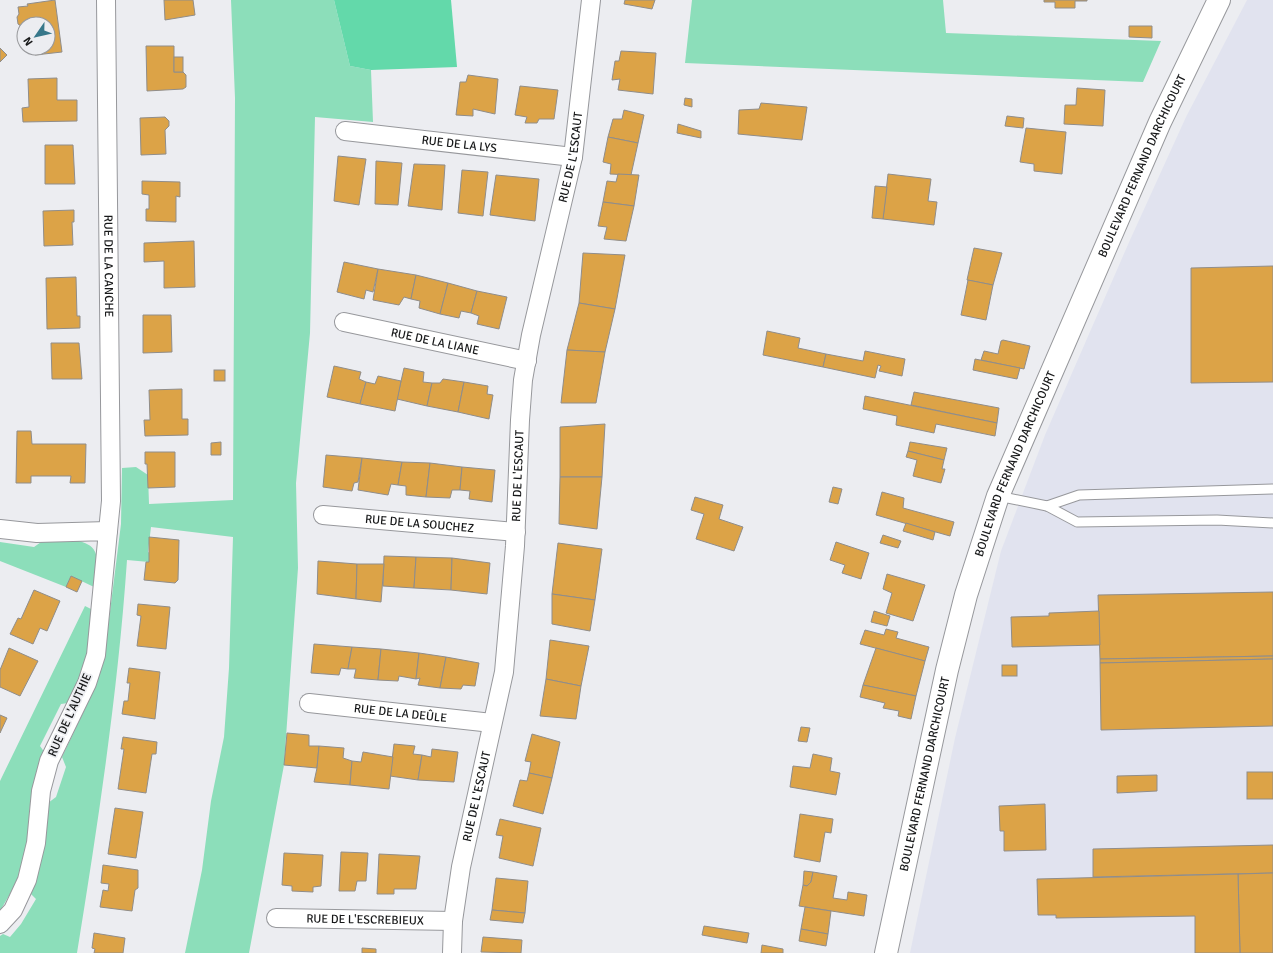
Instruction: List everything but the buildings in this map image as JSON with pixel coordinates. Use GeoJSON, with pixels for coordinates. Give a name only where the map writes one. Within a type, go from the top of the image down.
{"type":"FeatureCollection","features":[{"type":"Feature","properties":{"kind":"main road","name":"BOULEVARD FERNAND DARCHICOURT"},"geometry":{"type":"LineString","coordinates":[[886,953],[949,662],[966,595],[998,496],[1157,129],[1219,0]]}},
{"type":"Feature","properties":{"kind":"street","name":"RUE DE LA CANCHE"},"geometry":{"type":"LineString","coordinates":[[106,0],[111,501],[108,531]]}},
{"type":"Feature","properties":{"kind":"street","name":"RUE DE L'ESCAUT"},"geometry":{"type":"LineString","coordinates":[[452,953],[453,921],[461,867],[498,700],[504,665],[516,532],[520,420],[527,361],[531,335],[573,157],[591,0]]}},
{"type":"Feature","properties":{"kind":"street","name":"RUE DE LA LYS"},"geometry":{"type":"LineString","coordinates":[[345,131],[573,157]]}},
{"type":"Feature","properties":{"kind":"street","name":"RUE DE LA LIANE"},"geometry":{"type":"LineString","coordinates":[[344,322],[527,361]]}},
{"type":"Feature","properties":{"kind":"street","name":"RUE DE LA SOUCHEZ"},"geometry":{"type":"LineString","coordinates":[[323,515],[516,532]]}},
{"type":"Feature","properties":{"kind":"street"},"geometry":{"type":"LineString","coordinates":[[0,529],[37,533],[108,531]]}},
{"type":"Feature","properties":{"kind":"street","name":"RUE DE L'AUTHIE"},"geometry":{"type":"LineString","coordinates":[[0,924],[13,910],[27,880],[36,843],[41,791],[49,761],[87,683],[96,655],[108,531]]}},
{"type":"Feature","properties":{"kind":"street","name":"RUE DE LA DEÛLE"},"geometry":{"type":"LineString","coordinates":[[309,703],[492,724]]}},
{"type":"Feature","properties":{"kind":"street","name":"RUE DE L'ESCREBIEUX"},"geometry":{"type":"LineString","coordinates":[[276,918],[453,921]]}},
{"type":"Feature","properties":{"kind":"lane"},"geometry":{"type":"LineString","coordinates":[[1046,506],[1079,496],[1273,489]]}},
{"type":"Feature","properties":{"kind":"lane"},"geometry":{"type":"LineString","coordinates":[[998,496],[1046,506],[1077,522],[1217,520],[1273,523]]}},
{"type":"Feature","properties":{"kind":"shaded area"},"geometry":{"type":"Polygon","coordinates":[[[1247,0],[1273,0],[1273,953],[910,953],[955,738],[1001,551],[1045,435],[1130,240],[1186,117],[1247,0]]]}},
{"type":"Feature","properties":{"kind":"green space"},"geometry":{"type":"Polygon","coordinates":[[[231,0],[334,0],[350,66],[371,70],[373,122],[315,117],[310,333],[296,483],[298,568],[284,765],[249,953],[185,953],[202,870],[211,801],[224,737],[229,668],[233,537],[151,527],[148,552],[150,553],[149,562],[127,560],[113,708],[100,806],[77,953],[0,953],[0,936],[3,934],[10,937],[21,924],[36,899],[30,893],[41,859],[48,803],[56,797],[66,767],[62,757],[90,698],[104,659],[121,524],[122,468],[136,467],[148,475],[149,504],[233,500],[235,98],[231,0]]]}},
{"type":"Feature","properties":{"kind":"green space"},"geometry":{"type":"Polygon","coordinates":[[[334,0],[451,0],[457,67],[371,70],[350,66],[334,0]]]}},
{"type":"Feature","properties":{"kind":"green space"},"geometry":{"type":"Polygon","coordinates":[[[692,0],[943,0],[946,33],[1161,41],[1143,82],[685,63],[692,0]]]}},
{"type":"Feature","properties":{"kind":"green space"},"geometry":{"type":"Polygon","coordinates":[[[44,540],[77,541],[85,543],[91,547],[95,553],[97,561],[94,587],[71,576],[66,587],[0,561],[0,542],[34,547],[44,540]]]}},
{"type":"Feature","properties":{"kind":"green space"},"geometry":{"type":"Polygon","coordinates":[[[85,606],[93,610],[90,644],[84,670],[68,703],[61,704],[40,746],[45,753],[36,776],[30,805],[27,843],[18,880],[0,911],[0,781],[85,606]]]}}]}
